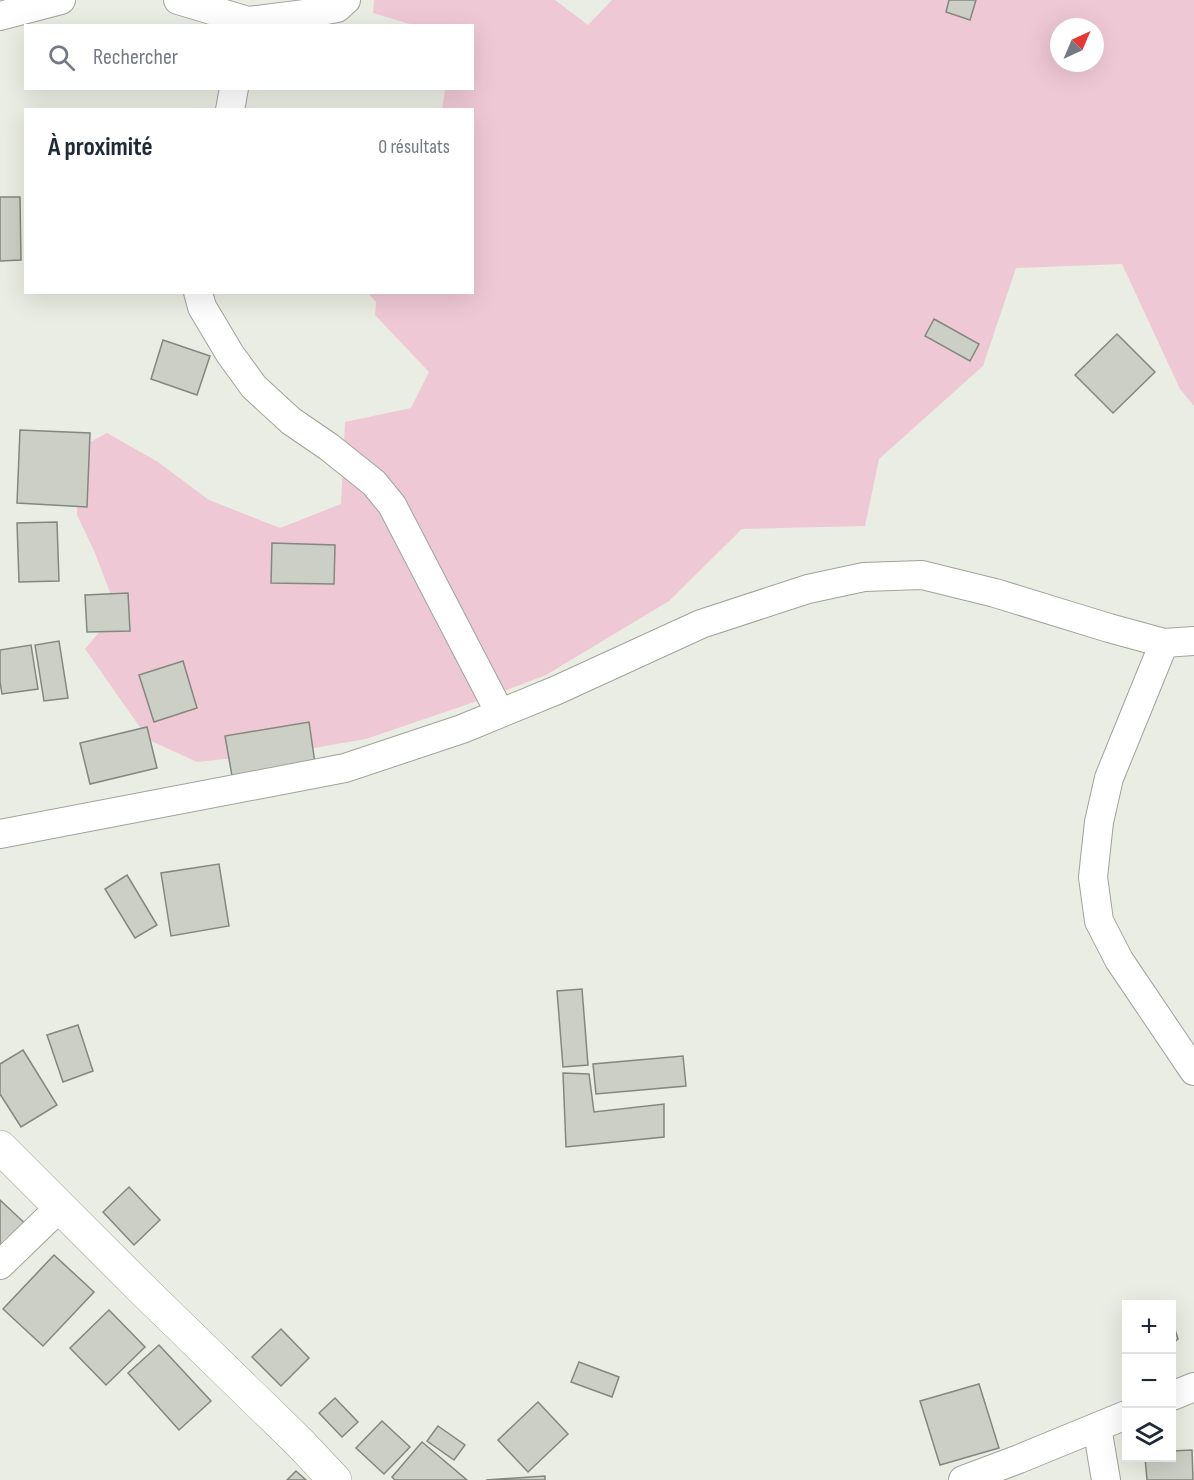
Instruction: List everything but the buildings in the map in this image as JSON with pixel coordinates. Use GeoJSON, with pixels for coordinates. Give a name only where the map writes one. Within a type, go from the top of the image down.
{"type":"FeatureCollection","features":[{"type":"Feature","properties":{"kind":"street"},"geometry":{"type":"LineString","coordinates":[[0,16],[61,0]]}},
{"type":"Feature","properties":{"kind":"street"},"geometry":{"type":"LineString","coordinates":[[178,0],[248,23],[337,8],[346,0]]}},
{"type":"Feature","properties":{"kind":"street"},"geometry":{"type":"LineString","coordinates":[[230,108],[234,90]]}},
{"type":"Feature","properties":{"kind":"street"},"geometry":{"type":"LineString","coordinates":[[199,294],[202,307],[230,354],[254,387],[291,421],[329,447],[374,483],[392,505],[500,713]]}},
{"type":"Feature","properties":{"kind":"street"},"geometry":{"type":"LineString","coordinates":[[0,834],[345,768],[462,729],[557,690],[701,624],[808,589],[864,577],[922,575],[995,593],[1164,643],[1194,641]]}},
{"type":"Feature","properties":{"kind":"street"},"geometry":{"type":"LineString","coordinates":[[1164,643],[1109,778],[1099,822],[1093,877],[1099,921],[1119,960],[1194,1071]]}},
{"type":"Feature","properties":{"kind":"street"},"geometry":{"type":"LineString","coordinates":[[0,1147],[335,1480]]}},
{"type":"Feature","properties":{"kind":"street"},"geometry":{"type":"LineString","coordinates":[[0,1265],[60,1207]]}},
{"type":"Feature","properties":{"kind":"street"},"geometry":{"type":"LineString","coordinates":[[1176,1394],[1194,1387]]}},
{"type":"Feature","properties":{"kind":"street"},"geometry":{"type":"LineString","coordinates":[[963,1480],[1122,1417]]}},
{"type":"Feature","properties":{"kind":"street"},"geometry":{"type":"LineString","coordinates":[[1097,1427],[1106,1480]]}},
{"type":"Feature","properties":{"kind":"shaded area"},"geometry":{"type":"Polygon","coordinates":[[[374,0],[555,0],[588,25],[612,0],[1194,0],[1194,406],[1180,389],[1122,264],[1016,268],[983,366],[879,459],[865,526],[742,529],[669,601],[546,675],[366,739],[291,752],[197,762],[149,740],[85,649],[117,611],[95,553],[77,515],[79,448],[107,433],[158,462],[209,500],[280,528],[341,504],[345,422],[411,408],[429,372],[375,315],[376,302],[369,294],[474,294],[474,108],[442,108],[445,90],[474,90],[474,24],[410,24],[373,13],[374,0]]]}}]}
